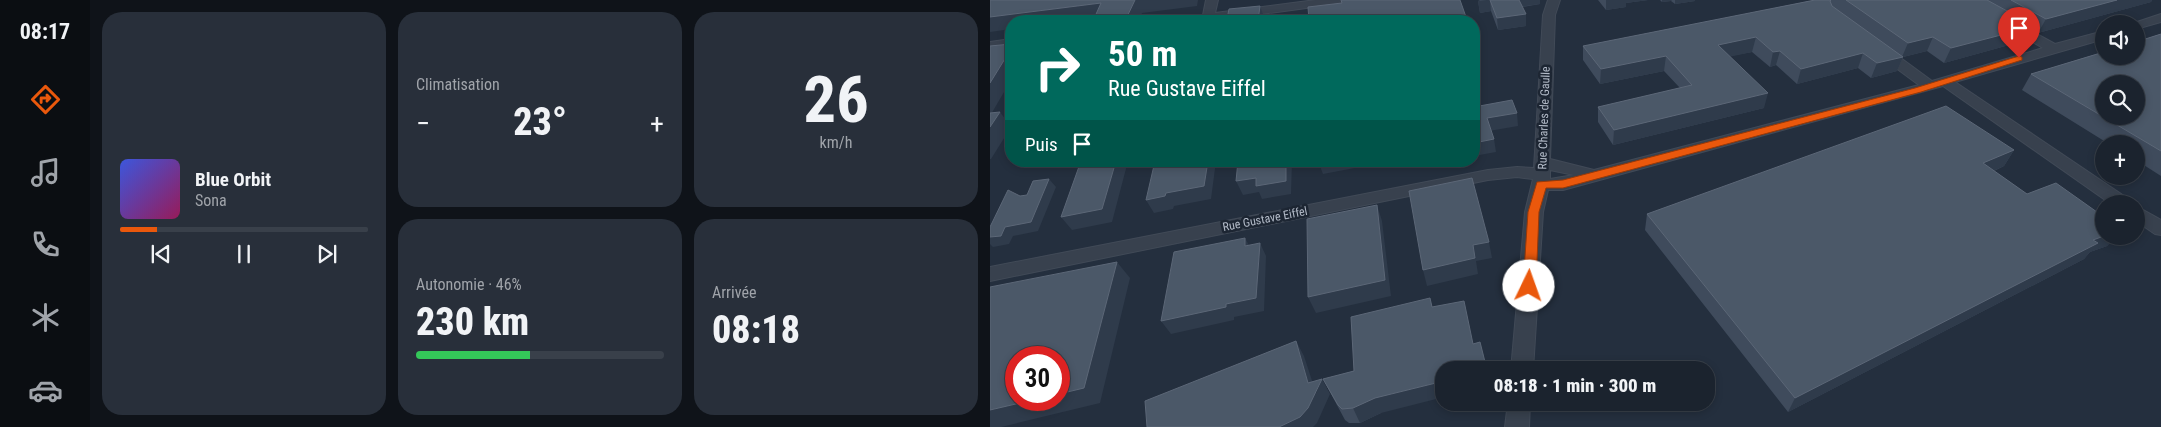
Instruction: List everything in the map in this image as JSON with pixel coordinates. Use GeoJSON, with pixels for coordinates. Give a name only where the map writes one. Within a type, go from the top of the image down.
{"type":"FeatureCollection","features":[{"type":"Feature","properties":{"kind":"street"},"geometry":{"type":"LineString","coordinates":[[1209,15],[1212,0]]}},
{"type":"Feature","properties":{"kind":"street"},"geometry":{"type":"LineString","coordinates":[[1228,15],[1313,2],[1343,0]]}},
{"type":"Feature","properties":{"kind":"street","name":"Rue Charles de Gaulle"},"geometry":{"type":"LineString","coordinates":[[1545,0],[1549,14]]}},
{"type":"Feature","properties":{"kind":"street","name":"Rue Charles de Gaulle"},"geometry":{"type":"LineString","coordinates":[[1523,361],[1534,212],[1541,174],[1549,14],[1554,0]]}},
{"type":"Feature","properties":{"kind":"street"},"geometry":{"type":"LineString","coordinates":[[1966,0],[2054,48]]}},
{"type":"Feature","properties":{"kind":"street"},"geometry":{"type":"LineString","coordinates":[[2145,22],[2161,18]]}},
{"type":"Feature","properties":{"kind":"street","name":"Rue Gustave Eiffel"},"geometry":{"type":"LineString","coordinates":[[990,274],[1488,175],[1517,172],[1541,174],[1563,184],[1930,86],[2095,37]]}},
{"type":"Feature","properties":{"kind":"street"},"geometry":{"type":"LineString","coordinates":[[990,46],[1005,44]]}},
{"type":"Feature","properties":{"kind":"street"},"geometry":{"type":"LineString","coordinates":[[1872,44],[1930,86]]}},
{"type":"Feature","properties":{"kind":"street"},"geometry":{"type":"LineString","coordinates":[[1945,81],[2111,195]]}},
{"type":"Feature","properties":{"kind":"street"},"geometry":{"type":"LineString","coordinates":[[2145,218],[2161,229]]}},
{"type":"Feature","properties":{"kind":"street"},"geometry":{"type":"LineString","coordinates":[[1517,427],[1518,411]]}},
{"type":"Feature","properties":{"kind":"building"},"geometry":{"type":"Polygon","coordinates":[[[990,0],[1135,0],[1128,15],[1096,15],[1101,3],[990,17],[990,0]]]}},
{"type":"Feature","properties":{"kind":"building"},"geometry":{"type":"Polygon","coordinates":[[[1341,0],[1460,0],[1465,15],[1309,15],[1308,7],[1342,3],[1341,0]]]}},
{"type":"Feature","properties":{"kind":"building"},"geometry":{"type":"Polygon","coordinates":[[[1490,0],[1519,0],[1526,14],[1497,18],[1490,0]]]}},
{"type":"Feature","properties":{"kind":"building"},"geometry":{"type":"Polygon","coordinates":[[[1815,0],[1831,0],[1832,6],[1903,57],[1877,63],[1863,53],[1801,69],[1780,51],[1773,52],[1756,37],[1718,45],[1768,93],[1614,130],[1598,107],[1692,85],[1666,56],[1601,69],[1583,46],[1815,0]]]}},
{"type":"Feature","properties":{"kind":"building"},"geometry":{"type":"Polygon","coordinates":[[[1846,0],[1987,0],[2029,23],[2023,25],[2028,28],[1951,48],[1933,37],[1908,43],[1846,0]]]}},
{"type":"Feature","properties":{"kind":"building"},"geometry":{"type":"Polygon","coordinates":[[[2011,0],[2117,0],[2046,19],[2011,0]]]}},
{"type":"Feature","properties":{"kind":"building"},"geometry":{"type":"Polygon","coordinates":[[[1260,6],[1259,15],[1228,15],[1229,9],[1260,6]]]}},
{"type":"Feature","properties":{"kind":"building"},"geometry":{"type":"Polygon","coordinates":[[[2161,34],[2161,151],[2145,142],[2145,135],[2134,135],[2117,125],[2145,125],[2145,75],[2095,75],[2095,112],[2031,74],[2095,55],[2095,65],[2145,65],[2145,39],[2161,34]]]}},
{"type":"Feature","properties":{"kind":"building"},"geometry":{"type":"Polygon","coordinates":[[[1005,45],[1005,59],[990,83],[990,46],[1005,45]]]}},
{"type":"Feature","properties":{"kind":"building"},"geometry":{"type":"Polygon","coordinates":[[[1512,100],[1517,113],[1487,118],[1494,139],[1480,142],[1480,106],[1512,100]]]}},
{"type":"Feature","properties":{"kind":"building"},"geometry":{"type":"Polygon","coordinates":[[[1946,106],[2014,150],[1983,163],[2027,194],[2056,183],[2095,211],[2095,239],[2093,240],[2095,245],[1795,398],[1647,214],[1946,106]]]}},
{"type":"Feature","properties":{"kind":"building"},"geometry":{"type":"Polygon","coordinates":[[[1000,112],[990,127],[990,113],[1000,112]]]}},
{"type":"Feature","properties":{"kind":"building"},"geometry":{"type":"Polygon","coordinates":[[[1079,167],[1114,167],[1102,209],[1061,217],[1079,167]]]}},
{"type":"Feature","properties":{"kind":"building"},"geometry":{"type":"Polygon","coordinates":[[[1154,167],[1207,167],[1204,186],[1166,193],[1165,196],[1146,200],[1154,167]]]}},
{"type":"Feature","properties":{"kind":"building"},"geometry":{"type":"Polygon","coordinates":[[[1237,167],[1286,167],[1286,181],[1256,186],[1256,178],[1236,181],[1237,167]]]}},
{"type":"Feature","properties":{"kind":"building"},"geometry":{"type":"Polygon","coordinates":[[[1472,178],[1489,242],[1473,245],[1475,258],[1423,270],[1409,191],[1472,178]]]}},
{"type":"Feature","properties":{"kind":"building"},"geometry":{"type":"Polygon","coordinates":[[[1049,179],[1031,222],[1005,227],[1001,236],[990,237],[990,227],[1008,190],[1020,196],[1027,195],[1033,181],[1049,179]]]}},
{"type":"Feature","properties":{"kind":"building"},"geometry":{"type":"Polygon","coordinates":[[[1377,205],[1385,280],[1308,297],[1307,219],[1377,205]]]}},
{"type":"Feature","properties":{"kind":"building"},"geometry":{"type":"Polygon","coordinates":[[[1245,238],[1245,246],[1260,243],[1256,298],[1226,304],[1226,307],[1161,321],[1174,252],[1245,238]]]}},
{"type":"Feature","properties":{"kind":"building"},"geometry":{"type":"Polygon","coordinates":[[[1117,262],[1084,388],[1070,391],[1070,346],[1005,346],[1005,407],[990,410],[990,287],[1117,262]]]}},
{"type":"Feature","properties":{"kind":"building"},"geometry":{"type":"Polygon","coordinates":[[[1430,298],[1432,307],[1464,301],[1473,344],[1480,342],[1485,361],[1435,361],[1435,383],[1375,398],[1353,408],[1342,409],[1323,379],[1354,371],[1351,317],[1430,298]]]}},
{"type":"Feature","properties":{"kind":"building"},"geometry":{"type":"Polygon","coordinates":[[[1296,341],[1308,383],[1322,379],[1308,408],[1300,417],[1279,427],[1147,427],[1145,401],[1296,341]]]}},
{"type":"Feature","properties":{"kind":"route"},"geometry":{"type":"LineString","coordinates":[[1529,286],[1534,212],[1541,185],[1563,184],[1918,90],[2019,58]]}}]}
